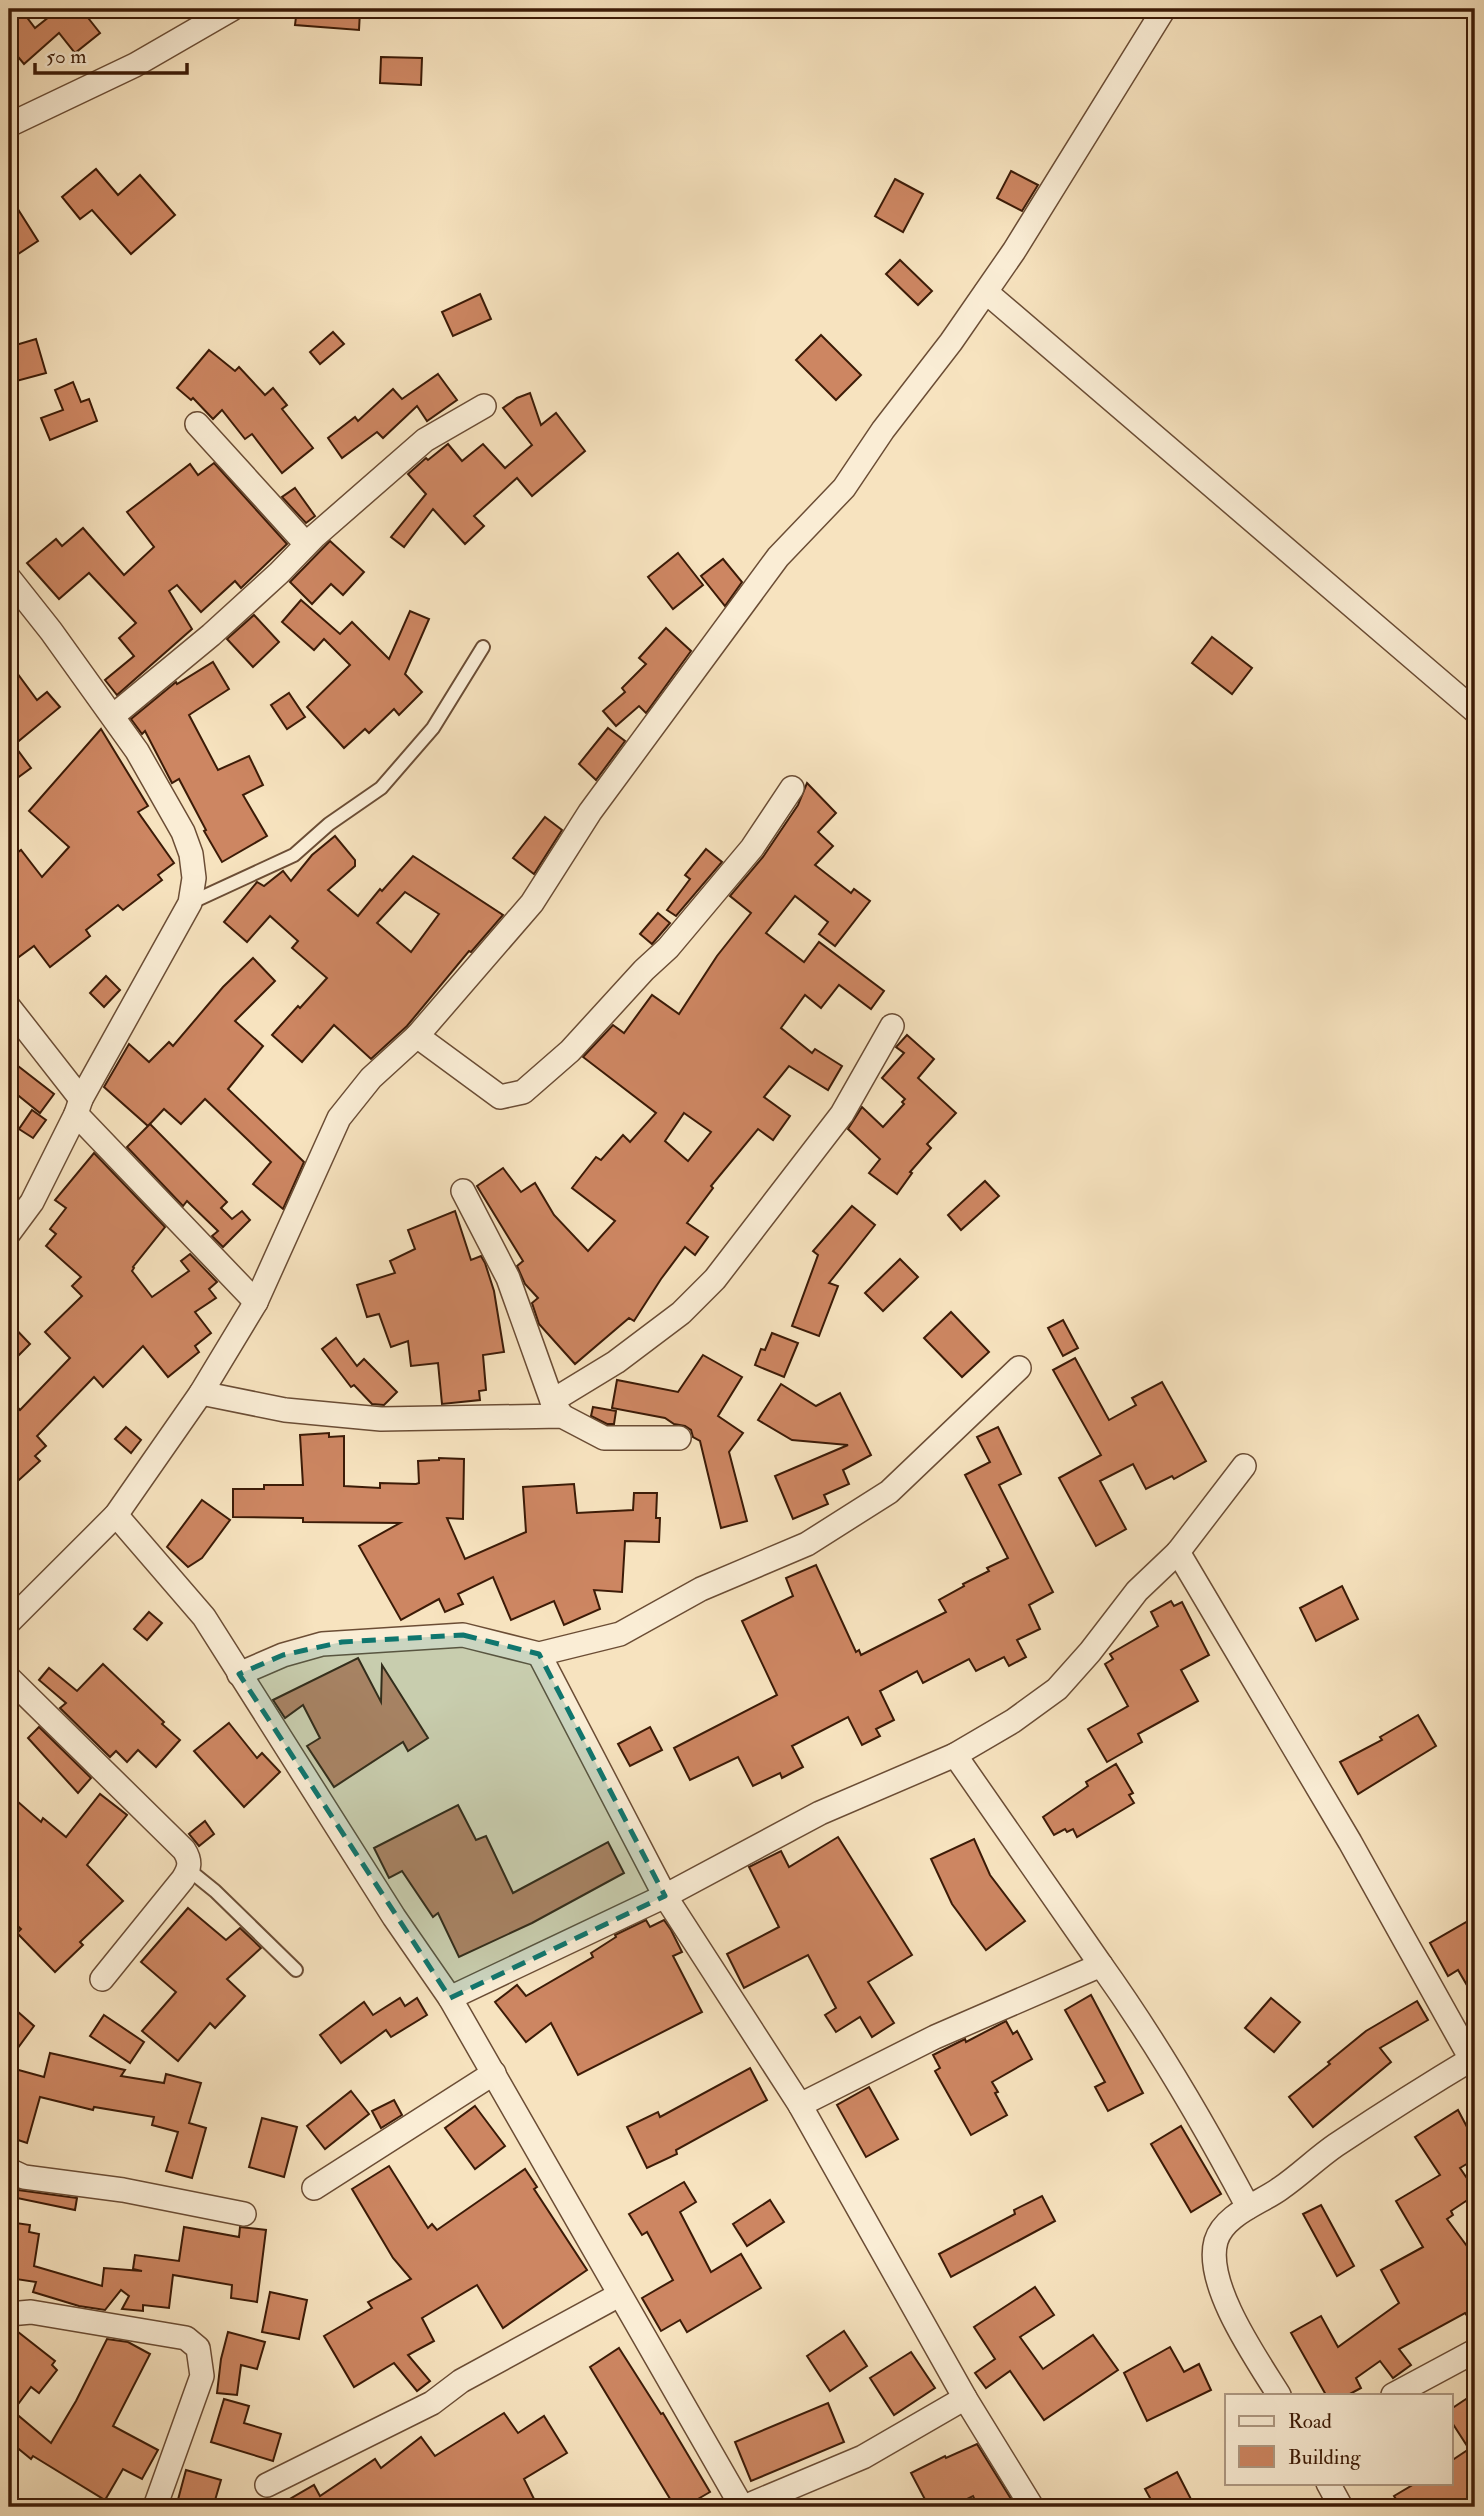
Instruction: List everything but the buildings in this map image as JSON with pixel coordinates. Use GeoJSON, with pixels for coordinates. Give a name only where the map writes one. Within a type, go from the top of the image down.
{"type":"FeatureCollection","features":[{"type":"Feature","properties":{"kind":"street"},"geometry":{"type":"LineString","coordinates":[[9,125],[135,65],[232,9]]}},
{"type":"Feature","properties":{"kind":"street"},"geometry":{"type":"LineString","coordinates":[[9,1622],[116,1515],[201,1394],[256,1302],[339,1118],[371,1078],[417,1035],[533,903],[590,812],[778,557],[844,488],[883,430],[986,292],[1164,9]]}},
{"type":"Feature","properties":{"kind":"street"},"geometry":{"type":"LineString","coordinates":[[986,292],[1475,711]]}},
{"type":"Feature","properties":{"kind":"street"},"geometry":{"type":"LineString","coordinates":[[113,716],[211,635],[279,573],[306,544],[425,440],[484,407]]}},
{"type":"Feature","properties":{"kind":"street"},"geometry":{"type":"LineString","coordinates":[[197,424],[306,544]]}},
{"type":"Feature","properties":{"kind":"street"},"geometry":{"type":"LineString","coordinates":[[9,578],[137,751],[183,832],[191,853],[194,878],[190,903],[78,1107],[32,1202],[9,1233]]}},
{"type":"Feature","properties":{"kind":"street"},"geometry":{"type":"LineString","coordinates":[[417,1035],[500,1097],[523,1092],[570,1051],[644,970],[668,948],[752,848],[792,788]]}},
{"type":"Feature","properties":{"kind":"street"},"geometry":{"type":"LineString","coordinates":[[9,1007],[78,1107],[256,1302]]}},
{"type":"Feature","properties":{"kind":"street"},"geometry":{"type":"LineString","coordinates":[[201,1394],[285,1410],[381,1419],[557,1408],[681,1313],[715,1279],[842,1114],[892,1026]]}},
{"type":"Feature","properties":{"kind":"street"},"geometry":{"type":"LineString","coordinates":[[463,1191],[508,1278],[557,1408],[604,1438],[679,1438]]}},
{"type":"Feature","properties":{"kind":"street"},"geometry":{"type":"LineString","coordinates":[[239,1674],[296,1651],[322,1644],[463,1635],[540,1654],[620,1634],[702,1589],[807,1544],[889,1492],[1018,1368]]}},
{"type":"Feature","properties":{"kind":"street"},"geometry":{"type":"LineString","coordinates":[[450,1998],[665,1896],[820,1813],[955,1755],[1013,1721],[1057,1689],[1090,1653],[1137,1591],[1178,1552],[1244,1466]]}},
{"type":"Feature","properties":{"kind":"street"},"geometry":{"type":"LineString","coordinates":[[116,1515],[204,1617],[387,1906],[450,1998],[743,2507],[863,2456],[965,2398]]}},
{"type":"Feature","properties":{"kind":"street"},"geometry":{"type":"LineString","coordinates":[[1178,1552],[1350,1842],[1473,2058],[1334,2147],[1280,2189],[1248,2207],[1225,2226],[1216,2241],[1216,2277],[1226,2303],[1278,2394]]}},
{"type":"Feature","properties":{"kind":"street"},"geometry":{"type":"LineString","coordinates":[[540,1654],[665,1896],[800,2105],[965,2398],[1032,2507]]}},
{"type":"Feature","properties":{"kind":"street"},"geometry":{"type":"LineString","coordinates":[[9,1678],[184,1850],[189,1858],[188,1870],[102,1979]]}},
{"type":"Feature","properties":{"kind":"street"},"geometry":{"type":"LineString","coordinates":[[955,1755],[1147,2033],[1206,2129],[1248,2207]]}},
{"type":"Feature","properties":{"kind":"street"},"geometry":{"type":"LineString","coordinates":[[800,2105],[936,2037],[1101,1965]]}},
{"type":"Feature","properties":{"kind":"street"},"geometry":{"type":"LineString","coordinates":[[314,2188],[494,2073]]}},
{"type":"Feature","properties":{"kind":"street"},"geometry":{"type":"LineString","coordinates":[[9,2170],[24,2176],[123,2190],[244,2214]]}},
{"type":"Feature","properties":{"kind":"street"},"geometry":{"type":"LineString","coordinates":[[267,2485],[432,2403],[461,2381],[619,2295]]}},
{"type":"Feature","properties":{"kind":"street"},"geometry":{"type":"LineString","coordinates":[[9,2314],[31,2312],[186,2337],[198,2348],[202,2376],[155,2507]]}},
{"type":"Feature","properties":{"kind":"street"},"geometry":{"type":"LineString","coordinates":[[1395,2394],[1475,2351]]}},
{"type":"Feature","properties":{"kind":"street"},"geometry":{"type":"LineString","coordinates":[[1329,2484],[1341,2507]]}},
{"type":"Feature","properties":{"kind":"lane"},"geometry":{"type":"LineString","coordinates":[[190,903],[294,855],[330,824],[382,788],[433,729],[483,647]]}},
{"type":"Feature","properties":{"kind":"lane"},"geometry":{"type":"LineString","coordinates":[[188,1870],[215,1891],[296,1970]]}},
{"type":"Feature","properties":{"kind":"highlighted area"},"geometry":{"type":"Polygon","coordinates":[[[463,1635],[539,1654],[665,1896],[450,1998],[239,1674],[283,1655],[342,1642],[463,1635]]]}}]}
